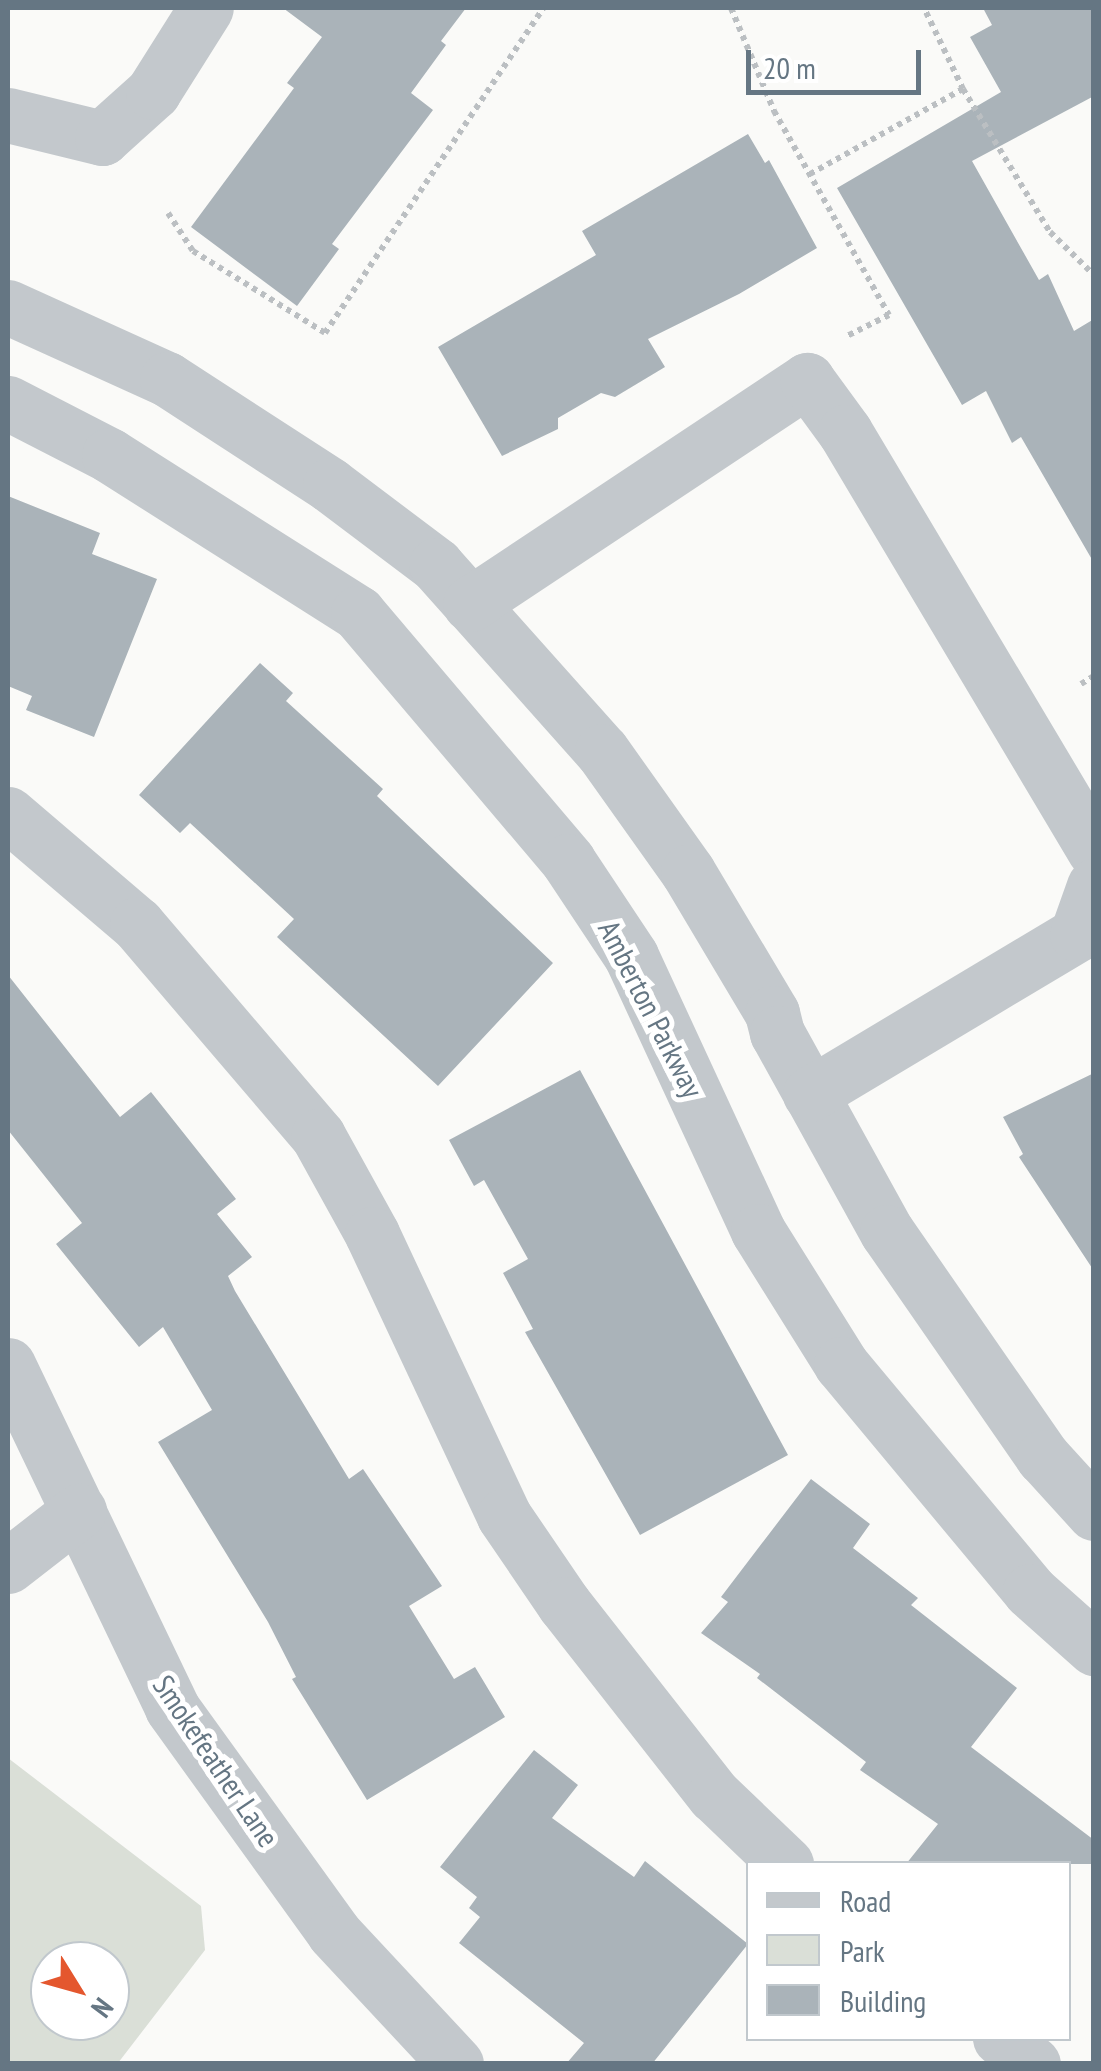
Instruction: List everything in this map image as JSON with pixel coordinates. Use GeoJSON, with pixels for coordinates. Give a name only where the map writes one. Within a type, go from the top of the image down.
{"type":"FeatureCollection","features":[{"type":"Feature","properties":{"kind":"street"},"geometry":{"type":"LineString","coordinates":[[8,117],[102,138],[154,92],[206,8]]}},
{"type":"Feature","properties":{"kind":"street"},"geometry":{"type":"LineString","coordinates":[[8,307],[167,379],[330,485],[436,564],[602,751],[688,872],[772,1013],[777,1032],[887,1232],[1043,1457],[1094,1512]]}},
{"type":"Feature","properties":{"kind":"street"},"geometry":{"type":"LineString","coordinates":[[470,604],[807,380],[844,432],[1094,850]]}},
{"type":"Feature","properties":{"kind":"street","name":"Amberton Parkway"},"geometry":{"type":"LineString","coordinates":[[8,403],[109,455],[358,613],[568,862],[632,956],[758,1230],[841,1364],[1030,1591],[1094,1648]]}},
{"type":"Feature","properties":{"kind":"street"},"geometry":{"type":"LineString","coordinates":[[8,814],[136,924],[318,1136],[372,1234],[504,1516],[564,1604],[714,1795],[783,1861]]}},
{"type":"Feature","properties":{"kind":"street"},"geometry":{"type":"LineString","coordinates":[[810,1094],[1076,934],[1094,886]]}},
{"type":"Feature","properties":{"kind":"street","name":"Smokefeather Lane"},"geometry":{"type":"LineString","coordinates":[[8,1365],[172,1708],[334,1933],[456,2064]]}},
{"type":"Feature","properties":{"kind":"street"},"geometry":{"type":"LineString","coordinates":[[8,1566],[79,1511]]}},
{"type":"Feature","properties":{"kind":"street"},"geometry":{"type":"LineString","coordinates":[[1004,2041],[1033,2064]]}},
{"type":"Feature","properties":{"kind":"path"},"geometry":{"type":"LineString","coordinates":[[168,213],[194,250],[325,332],[543,8]]}},
{"type":"Feature","properties":{"kind":"path"},"geometry":{"type":"LineString","coordinates":[[732,8],[774,111],[888,315],[840,340]]}},
{"type":"Feature","properties":{"kind":"path"},"geometry":{"type":"LineString","coordinates":[[924,8],[963,89],[1050,232],[1094,275]]}},
{"type":"Feature","properties":{"kind":"path"},"geometry":{"type":"LineString","coordinates":[[810,174],[963,89]]}},
{"type":"Feature","properties":{"kind":"path"},"geometry":{"type":"LineString","coordinates":[[1081,684],[1094,676]]}},
{"type":"Feature","properties":{"kind":"green space"},"geometry":{"type":"Polygon","coordinates":[[[8,1758],[201,1906],[205,1950],[118,2063],[8,2063],[8,1758]]]}},
{"type":"Feature","properties":{"kind":"building"},"geometry":{"type":"Polygon","coordinates":[[[283,8],[466,8],[441,41],[446,45],[411,93],[433,110],[332,244],[339,249],[297,306],[191,227],[294,88],[287,83],[322,37],[283,8]]]}},
{"type":"Feature","properties":{"kind":"building"},"geometry":{"type":"Polygon","coordinates":[[[983,8],[1094,8],[1094,96],[972,161],[1039,280],[1048,274],[1074,331],[1094,319],[1094,563],[1021,437],[1012,443],[986,391],[962,405],[837,188],[1001,92],[970,37],[992,25],[983,8]]]}},
{"type":"Feature","properties":{"kind":"building"},"geometry":{"type":"Polygon","coordinates":[[[748,134],[765,163],[769,160],[817,248],[739,294],[648,339],[665,367],[615,397],[601,393],[558,418],[558,429],[502,456],[438,347],[596,255],[582,231],[748,134]]]}},
{"type":"Feature","properties":{"kind":"building"},"geometry":{"type":"Polygon","coordinates":[[[8,496],[100,533],[92,554],[157,579],[94,737],[26,710],[32,696],[8,686],[8,496]]]}},
{"type":"Feature","properties":{"kind":"building"},"geometry":{"type":"Polygon","coordinates":[[[260,663],[293,693],[286,701],[383,789],[377,796],[553,963],[438,1086],[277,937],[294,919],[190,823],[180,833],[139,795],[260,663]]]}},
{"type":"Feature","properties":{"kind":"building"},"geometry":{"type":"Polygon","coordinates":[[[8,975],[120,1117],[151,1092],[236,1199],[217,1214],[252,1257],[228,1276],[235,1291],[349,1479],[363,1469],[442,1586],[409,1606],[454,1679],[475,1667],[505,1717],[367,1800],[292,1679],[296,1677],[268,1622],[158,1442],[212,1410],[163,1327],[139,1347],[56,1244],[82,1223],[8,1130],[8,975]]]}},
{"type":"Feature","properties":{"kind":"building"},"geometry":{"type":"Polygon","coordinates":[[[580,1070],[788,1455],[640,1535],[525,1332],[533,1329],[503,1273],[528,1259],[484,1180],[474,1186],[449,1140],[580,1070]]]}},
{"type":"Feature","properties":{"kind":"building"},"geometry":{"type":"Polygon","coordinates":[[[1094,1073],[1094,1271],[1019,1157],[1023,1154],[1003,1117],[1094,1073]]]}},
{"type":"Feature","properties":{"kind":"building"},"geometry":{"type":"Polygon","coordinates":[[[811,1479],[870,1524],[853,1548],[918,1598],[911,1605],[1017,1688],[971,1747],[1094,1840],[1094,1864],[908,1861],[938,1824],[860,1770],[866,1762],[757,1678],[760,1674],[701,1633],[728,1602],[721,1597],[811,1479]]]}},
{"type":"Feature","properties":{"kind":"building"},"geometry":{"type":"Polygon","coordinates":[[[534,1750],[578,1785],[552,1818],[634,1877],[645,1861],[746,1942],[746,1946],[652,2064],[566,2064],[584,2043],[459,1943],[480,1917],[469,1908],[477,1897],[440,1867],[534,1750]]]}}]}
